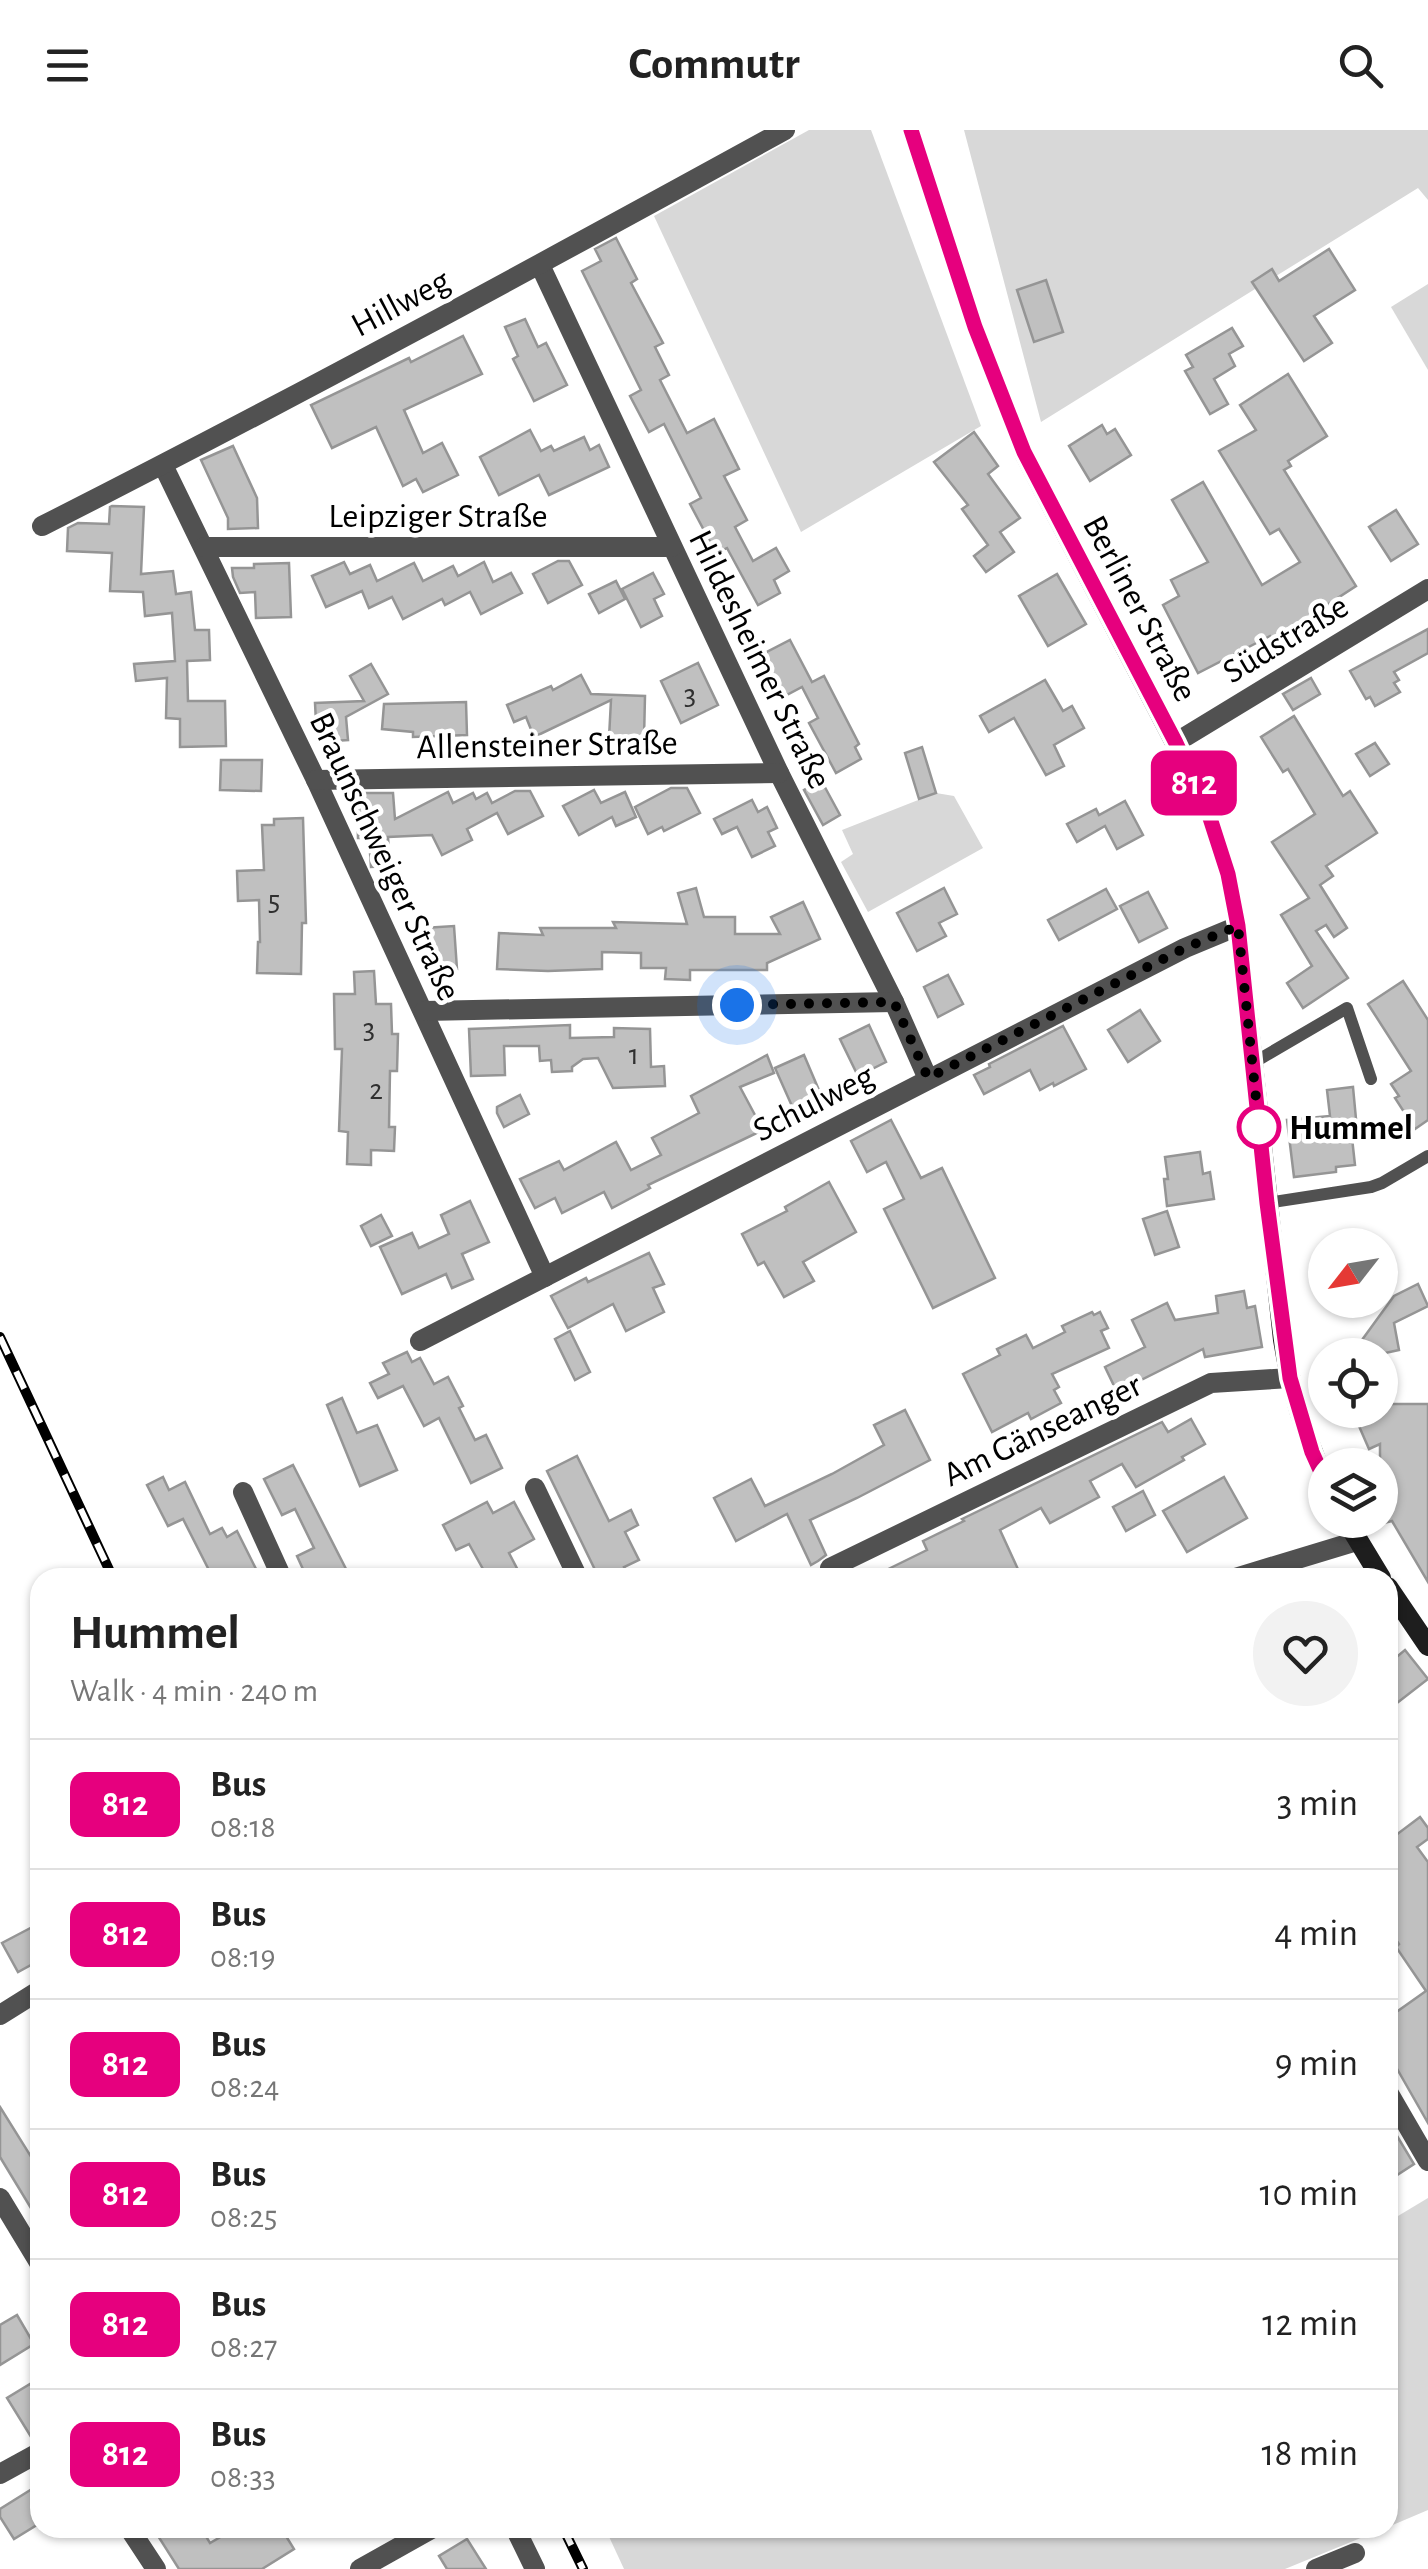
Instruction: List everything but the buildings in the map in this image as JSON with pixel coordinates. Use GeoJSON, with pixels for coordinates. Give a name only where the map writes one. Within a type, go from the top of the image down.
{"type":"FeatureCollection","features":[{"type":"Feature","properties":{"kind":"main road","name":"Berliner Straße"},"geometry":{"type":"LineString","coordinates":[[911,130],[975,327],[1024,452],[1176,743],[1209,815],[1228,874],[1238,926],[1290,1378],[1311,1448]]}},
{"type":"Feature","properties":{"kind":"main road"},"geometry":{"type":"LineString","coordinates":[[1355,1538],[1374,1568]]}},
{"type":"Feature","properties":{"kind":"main road"},"geometry":{"type":"LineString","coordinates":[[1398,1602],[1428,1646]]}},
{"type":"Feature","properties":{"kind":"street","name":"Hillweg"},"geometry":{"type":"LineString","coordinates":[[42,526],[540,265],[785,130]]}},
{"type":"Feature","properties":{"kind":"street","name":"Hildesheimer Straße"},"geometry":{"type":"LineString","coordinates":[[540,265],[779,773],[928,1078]]}},
{"type":"Feature","properties":{"kind":"street","name":"Braunschweiger Straße"},"geometry":{"type":"LineString","coordinates":[[163,465],[316,780],[545,1278]]}},
{"type":"Feature","properties":{"kind":"street","name":"Leipziger Straße"},"geometry":{"type":"LineString","coordinates":[[204,548],[672,547]]}},
{"type":"Feature","properties":{"kind":"street","name":"Südstraße"},"geometry":{"type":"LineString","coordinates":[[1176,743],[1428,589]]}},
{"type":"Feature","properties":{"kind":"street","name":"Allensteiner Straße"},"geometry":{"type":"LineString","coordinates":[[316,780],[779,773]]}},
{"type":"Feature","properties":{"kind":"street","name":"Schulweg"},"geometry":{"type":"LineString","coordinates":[[420,1341],[928,1078],[1185,948],[1238,926]]}},
{"type":"Feature","properties":{"kind":"street"},"geometry":{"type":"LineString","coordinates":[[424,1011],[894,1002]]}},
{"type":"Feature","properties":{"kind":"street","name":"Am Gänseanger"},"geometry":{"type":"LineString","coordinates":[[830,1568],[1211,1383],[1290,1378]]}},
{"type":"Feature","properties":{"kind":"street"},"geometry":{"type":"LineString","coordinates":[[536,1488],[573,1568]]}},
{"type":"Feature","properties":{"kind":"street"},"geometry":{"type":"LineString","coordinates":[[243,1492],[277,1568]]}},
{"type":"Feature","properties":{"kind":"street"},"geometry":{"type":"LineString","coordinates":[[1267,1568],[1356,1541]]}},
{"type":"Feature","properties":{"kind":"street"},"geometry":{"type":"LineString","coordinates":[[0,2014],[30,1996]]}},
{"type":"Feature","properties":{"kind":"street"},"geometry":{"type":"LineString","coordinates":[[1398,2109],[1428,2161]]}},
{"type":"Feature","properties":{"kind":"street"},"geometry":{"type":"LineString","coordinates":[[0,2198],[30,2248]]}},
{"type":"Feature","properties":{"kind":"street"},"geometry":{"type":"LineString","coordinates":[[0,2474],[30,2458]]}},
{"type":"Feature","properties":{"kind":"street"},"geometry":{"type":"LineString","coordinates":[[136,2538],[156,2569]]}},
{"type":"Feature","properties":{"kind":"street"},"geometry":{"type":"LineString","coordinates":[[360,2569],[414,2538]]}},
{"type":"Feature","properties":{"kind":"street"},"geometry":{"type":"LineString","coordinates":[[520,2538],[535,2569]]}},
{"type":"Feature","properties":{"kind":"street"},"geometry":{"type":"LineString","coordinates":[[1316,2569],[1355,2553]]}},
{"type":"Feature","properties":{"kind":"lane"},"geometry":{"type":"LineString","coordinates":[[1253,1063],[1347,1008],[1371,1079]]}},
{"type":"Feature","properties":{"kind":"lane"},"geometry":{"type":"LineString","coordinates":[[1267,1203],[1372,1188],[1428,1156]]}},
{"type":"Feature","properties":{"kind":"shaded area"},"geometry":{"type":"Polygon","coordinates":[[[809,130],[871,130],[981,426],[801,532],[654,216],[809,130]]]}},
{"type":"Feature","properties":{"kind":"shaded area"},"geometry":{"type":"Polygon","coordinates":[[[964,130],[1428,130],[1428,200],[1418,188],[1041,422],[964,130]]]}},
{"type":"Feature","properties":{"kind":"shaded area"},"geometry":{"type":"Polygon","coordinates":[[[1428,284],[1428,370],[1391,307],[1428,284]]]}},
{"type":"Feature","properties":{"kind":"shaded area"},"geometry":{"type":"Polygon","coordinates":[[[936,793],[954,796],[983,848],[868,912],[841,862],[853,854],[842,830],[936,793]]]}},
{"type":"Feature","properties":{"kind":"shaded area"},"geometry":{"type":"Polygon","coordinates":[[[1428,2198],[1428,2510],[1398,2523],[1398,2216],[1428,2198]]]}},
{"type":"Feature","properties":{"kind":"shaded area"},"geometry":{"type":"Polygon","coordinates":[[[610,2538],[1361,2538],[1285,2569],[624,2569],[610,2538]]]}},
{"type":"Feature","properties":{"kind":"railway"},"geometry":{"type":"LineString","coordinates":[[0,1337],[108,1568]]}},
{"type":"Feature","properties":{"kind":"railway"},"geometry":{"type":"LineString","coordinates":[[568,2538],[583,2569]]}},
{"type":"Feature","properties":{"kind":"bus line","name":"812"},"geometry":{"type":"LineString","coordinates":[[911,130],[975,327],[1024,452],[1176,743],[1209,815],[1228,874],[1238,926],[1284,1340],[1290,1378],[1311,1448]]}},
{"type":"Feature","properties":{"kind":"place","name":"Hummel"},"geometry":{"type":"Point","coordinates":[1259,1127]}},
{"type":"Feature","properties":{"kind":"route"},"geometry":{"type":"LineString","coordinates":[[737,1005],[894,1002],[928,1078],[1185,948],[1238,926],[1259,1127]]}}]}
